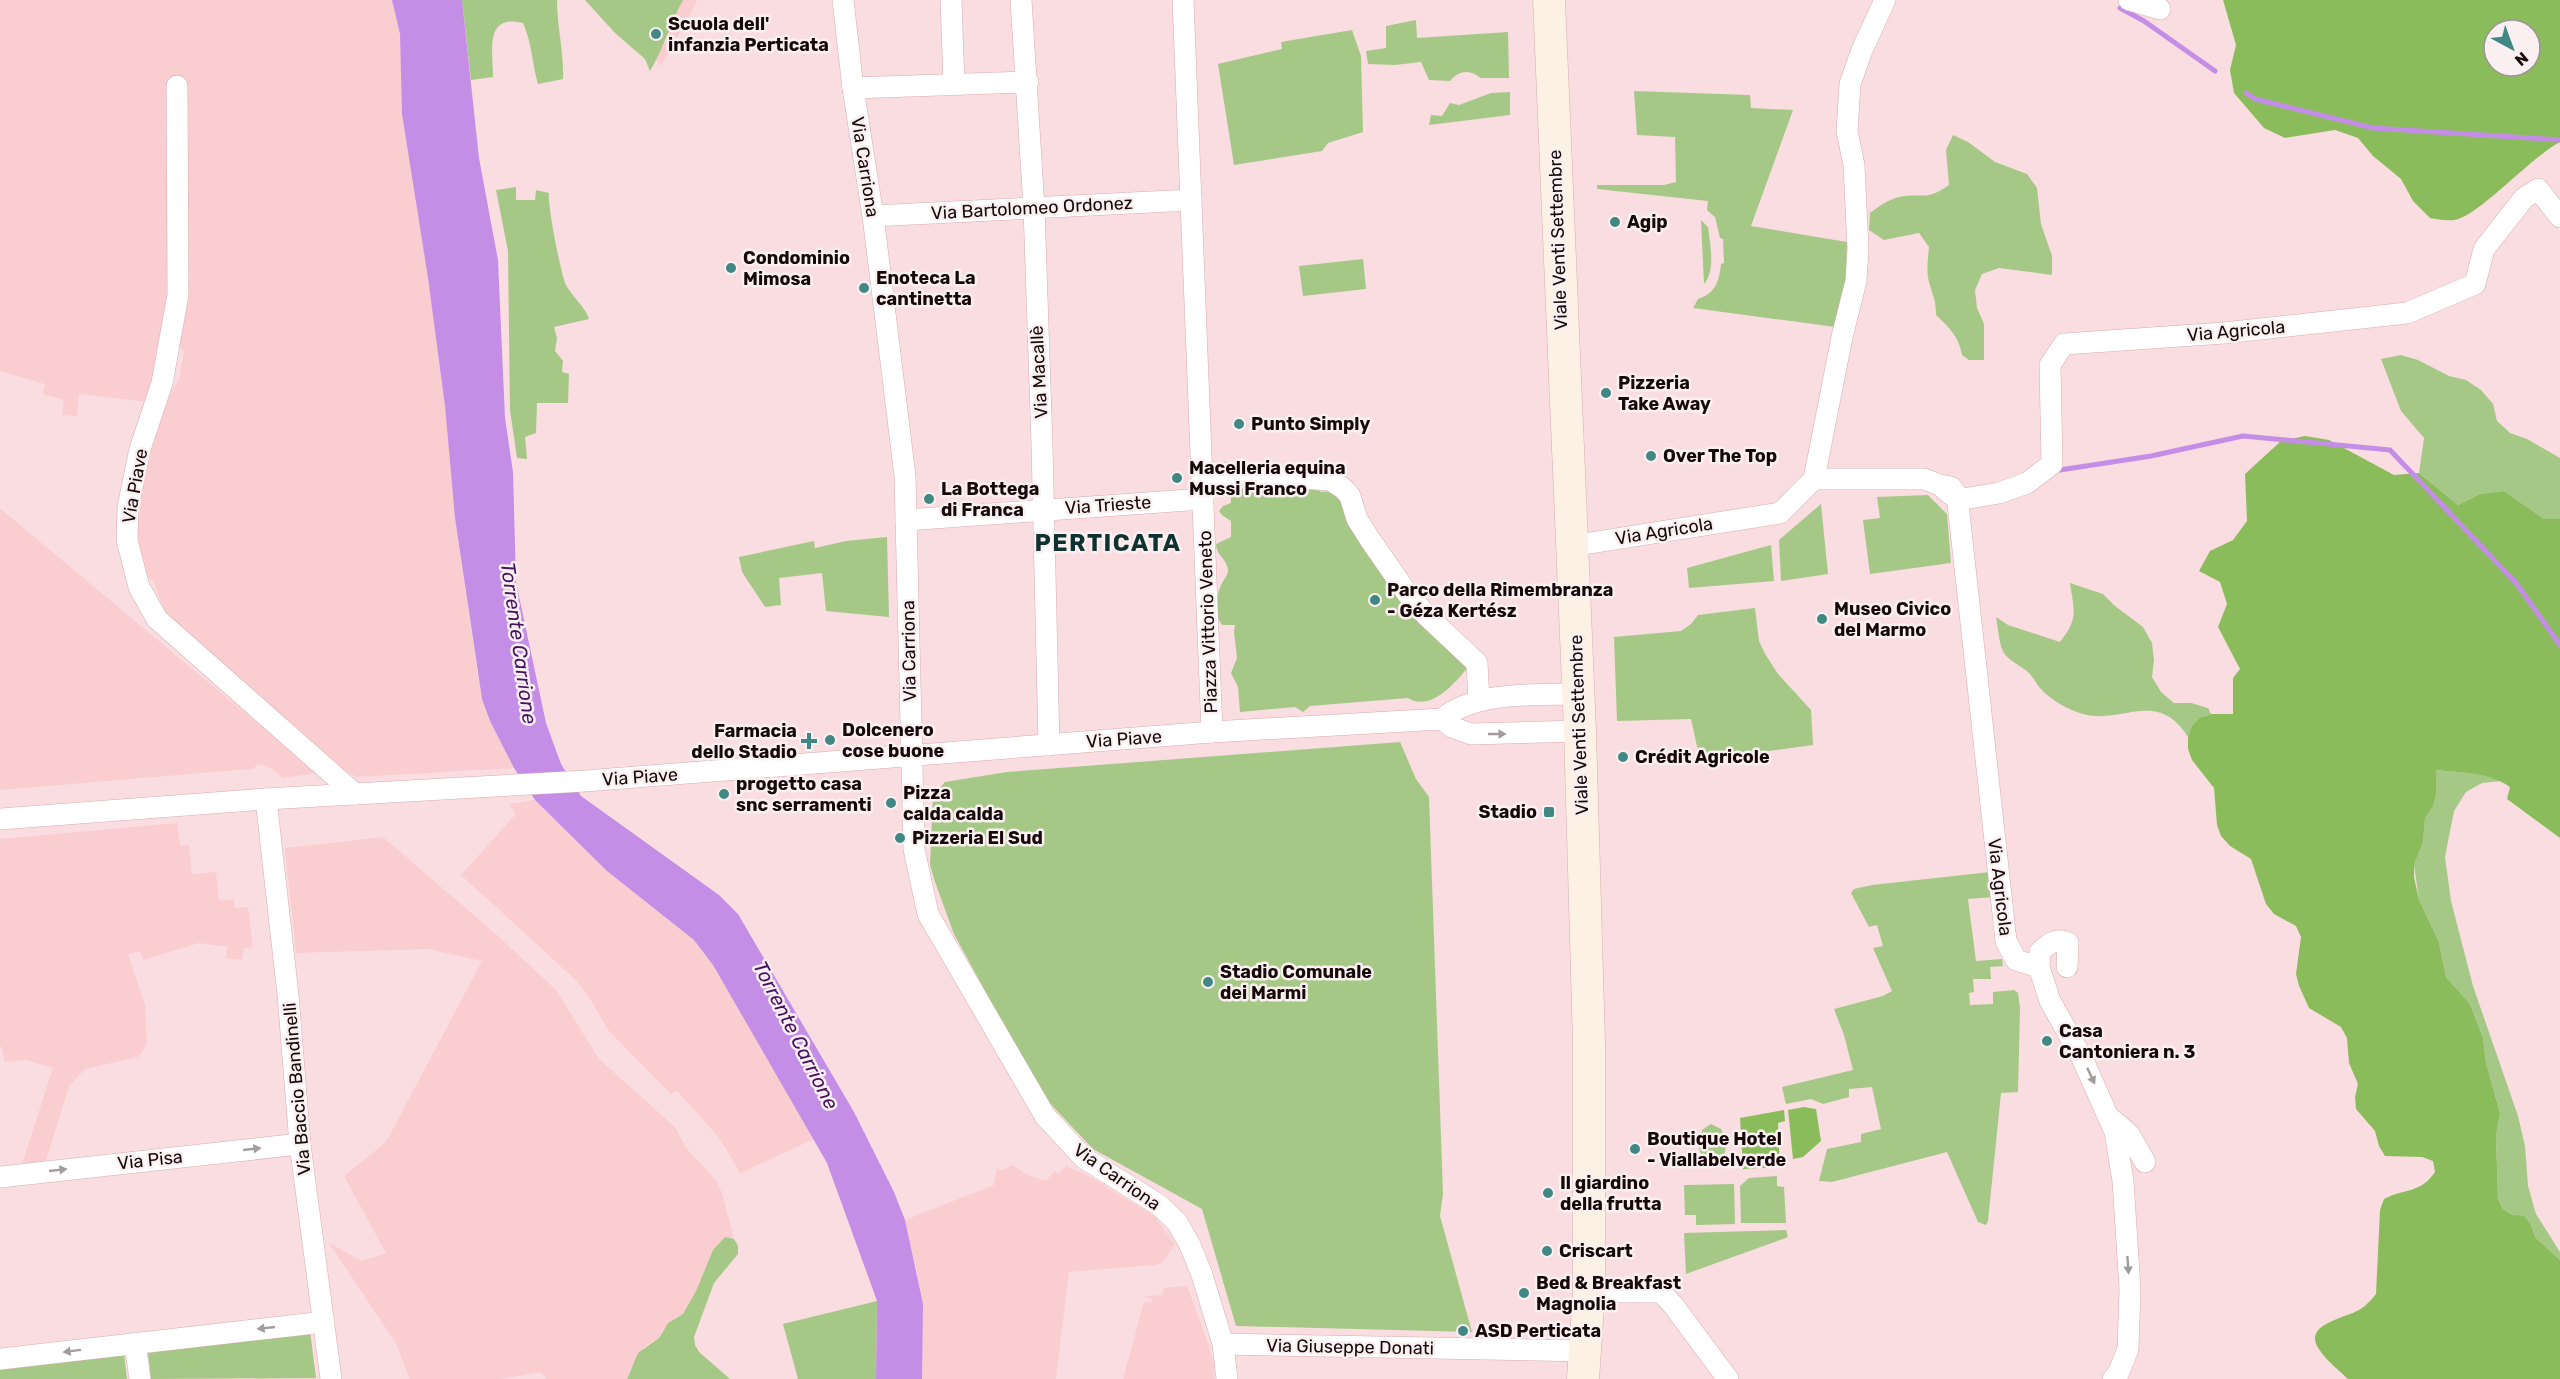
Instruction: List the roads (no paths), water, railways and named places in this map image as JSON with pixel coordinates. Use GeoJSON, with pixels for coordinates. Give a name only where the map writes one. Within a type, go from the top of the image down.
{"type":"FeatureCollection","features":[{"type":"Feature","properties":{"kind":"main road","name":"Viale Venti Settembre"},"geometry":{"type":"LineString","coordinates":[[1548,0],[1580,731],[1590,1050],[1589,1292],[1584,1365]]}},
{"type":"Feature","properties":{"kind":"street","name":"Via Carriona"},"geometry":{"type":"LineString","coordinates":[[843,0],[853,88],[873,216],[904,476],[914,849],[928,914],[1045,1116],[1084,1158],[1159,1205],[1177,1222],[1190,1245],[1202,1275],[1223,1344],[1227,1379]]}},
{"type":"Feature","properties":{"kind":"street"},"geometry":{"type":"LineString","coordinates":[[951,0],[954,84]]}},
{"type":"Feature","properties":{"kind":"street","name":"Via Macallè"},"geometry":{"type":"LineString","coordinates":[[1021,0],[1028,82],[1034,208],[1049,745]]}},
{"type":"Feature","properties":{"kind":"street"},"geometry":{"type":"LineString","coordinates":[[1183,0],[1203,499]]}},
{"type":"Feature","properties":{"kind":"street"},"geometry":{"type":"LineString","coordinates":[[1885,0],[1862,50],[1850,84],[1847,131],[1854,165],[1858,249],[1856,281],[1842,337],[1814,479],[1924,478],[1952,487],[1956,491],[1957,500]]}},
{"type":"Feature","properties":{"kind":"street"},"geometry":{"type":"LineString","coordinates":[[2129,0],[2160,9]]}},
{"type":"Feature","properties":{"kind":"street"},"geometry":{"type":"LineString","coordinates":[[853,88],[1028,82]]}},
{"type":"Feature","properties":{"kind":"street","name":"Via Piave"},"geometry":{"type":"LineString","coordinates":[[177,86],[178,295],[162,383],[140,449],[128,507],[127,540],[132,566],[139,586],[157,618],[354,794]]}},
{"type":"Feature","properties":{"kind":"street","name":"Via Agricola"},"geometry":{"type":"LineString","coordinates":[[2039,967],[2016,960],[2006,941],[1957,500],[1999,493],[2027,483],[2052,464],[2050,365],[2064,344],[2224,333],[2407,313],[2475,284],[2484,249],[2524,198],[2538,189],[2560,217]]}},
{"type":"Feature","properties":{"kind":"street","name":"Via Bartolomeo Ordonez"},"geometry":{"type":"LineString","coordinates":[[873,216],[1191,200]]}},
{"type":"Feature","properties":{"kind":"street"},"geometry":{"type":"LineString","coordinates":[[1202,472],[1330,480],[1344,489],[1350,496],[1357,519],[1407,592],[1427,616],[1477,663],[1479,700]]}},
{"type":"Feature","properties":{"kind":"street","name":"Via Agricola"},"geometry":{"type":"LineString","coordinates":[[1571,546],[1780,513],[1814,479]]}},
{"type":"Feature","properties":{"kind":"street","name":"Via Trieste"},"geometry":{"type":"LineString","coordinates":[[906,520],[1203,499]]}},
{"type":"Feature","properties":{"kind":"street","name":"Piazza Vittorio Veneto"},"geometry":{"type":"LineString","coordinates":[[1203,499],[1212,732],[1442,719],[1458,707],[1479,700],[1577,694]]}},
{"type":"Feature","properties":{"kind":"street"},"geometry":{"type":"LineString","coordinates":[[1442,719],[1452,727],[1471,734],[1580,731]]}},
{"type":"Feature","properties":{"kind":"street","name":"Via Piave"},"geometry":{"type":"LineString","coordinates":[[0,819],[266,799],[576,781],[911,757],[1212,732]]}},
{"type":"Feature","properties":{"kind":"street","name":"Via Baccio Bandinelli"},"geometry":{"type":"LineString","coordinates":[[266,799],[288,995],[300,1144],[331,1379]]}},
{"type":"Feature","properties":{"kind":"street"},"geometry":{"type":"LineString","coordinates":[[2067,967],[2068,943],[2050,942],[2040,952],[2039,967],[2050,1001],[2082,1058],[2115,1132],[2123,1181],[2130,1289],[2128,1349],[2118,1374],[2113,1379]]}},
{"type":"Feature","properties":{"kind":"street"},"geometry":{"type":"LineString","coordinates":[[2106,1112],[2129,1134],[2145,1162]]}},
{"type":"Feature","properties":{"kind":"street","name":"Via Pisa"},"geometry":{"type":"LineString","coordinates":[[0,1177],[300,1144]]}},
{"type":"Feature","properties":{"kind":"street"},"geometry":{"type":"LineString","coordinates":[[1589,1292],[1661,1292],[1728,1379]]}},
{"type":"Feature","properties":{"kind":"street"},"geometry":{"type":"LineString","coordinates":[[0,1359],[324,1322]]}},
{"type":"Feature","properties":{"kind":"street"},"geometry":{"type":"LineString","coordinates":[[135,1343],[140,1379]]}},
{"type":"Feature","properties":{"kind":"street","name":"Via Giuseppe Donati"},"geometry":{"type":"LineString","coordinates":[[1223,1344],[1584,1365]]}},
{"type":"Feature","properties":{"kind":"water","name":"Torrente Carrione"},"geometry":{"type":"Polygon","coordinates":[[[392,0],[462,0],[479,158],[498,260],[505,418],[513,472],[516,582],[546,723],[561,764],[581,796],[719,895],[738,914],[854,1112],[894,1192],[905,1220],[923,1304],[922,1379],[876,1379],[877,1301],[827,1163],[713,965],[694,940],[607,871],[535,800],[514,768],[490,721],[482,699],[455,518],[445,406],[428,278],[402,114],[400,34],[392,0]]]}},
{"type":"Feature","properties":{"kind":"waterway"},"geometry":{"type":"LineString","coordinates":[[2120,8],[2144,21],[2215,71]]}},
{"type":"Feature","properties":{"kind":"waterway"},"geometry":{"type":"LineString","coordinates":[[2246,93],[2255,99],[2373,128],[2560,140]]}},
{"type":"Feature","properties":{"kind":"waterway"},"geometry":{"type":"LineString","coordinates":[[2060,470],[2151,456],[2243,436],[2390,450],[2516,583],[2560,645]]}},
{"type":"Feature","properties":{"kind":"place","name":"Scuola dell' infanzia Perticata"},"geometry":{"type":"Point","coordinates":[656,34]}},
{"type":"Feature","properties":{"kind":"place","name":"Agip"},"geometry":{"type":"Point","coordinates":[1615,222]}},
{"type":"Feature","properties":{"kind":"place","name":"Condominio Mimosa"},"geometry":{"type":"Point","coordinates":[731,268]}},
{"type":"Feature","properties":{"kind":"place","name":"Enoteca La cantinetta"},"geometry":{"type":"Point","coordinates":[864,288]}},
{"type":"Feature","properties":{"kind":"place","name":"Pizzeria Take Away"},"geometry":{"type":"Point","coordinates":[1606,393]}},
{"type":"Feature","properties":{"kind":"place","name":"Punto Simply"},"geometry":{"type":"Point","coordinates":[1239,424]}},
{"type":"Feature","properties":{"kind":"place","name":"Over The Top"},"geometry":{"type":"Point","coordinates":[1651,456]}},
{"type":"Feature","properties":{"kind":"place","name":"Macelleria equina Mussi Franco"},"geometry":{"type":"Point","coordinates":[1177,478]}},
{"type":"Feature","properties":{"kind":"place","name":"La Bottega di Franca"},"geometry":{"type":"Point","coordinates":[929,499]}},
{"type":"Feature","properties":{"kind":"place","name":"Parco della Rimembranza - Géza Kertész"},"geometry":{"type":"Point","coordinates":[1375,600]}},
{"type":"Feature","properties":{"kind":"place","name":"Museo Civico del Marmo"},"geometry":{"type":"Point","coordinates":[1822,619]}},
{"type":"Feature","properties":{"kind":"place","name":"Dolcenero cose buone"},"geometry":{"type":"Point","coordinates":[830,740]}},
{"type":"Feature","properties":{"kind":"place","name":"Farmacia dello Stadio"},"geometry":{"type":"Point","coordinates":[809,741]}},
{"type":"Feature","properties":{"kind":"place","name":"Crédit Agricole"},"geometry":{"type":"Point","coordinates":[1623,757]}},
{"type":"Feature","properties":{"kind":"place","name":"progetto casa snc serramenti"},"geometry":{"type":"Point","coordinates":[724,794]}},
{"type":"Feature","properties":{"kind":"place","name":"Pizza calda calda"},"geometry":{"type":"Point","coordinates":[891,803]}},
{"type":"Feature","properties":{"kind":"place","name":"Stadio"},"geometry":{"type":"Point","coordinates":[1549,812]}},
{"type":"Feature","properties":{"kind":"place","name":"Pizzeria El Sud"},"geometry":{"type":"Point","coordinates":[900,838]}},
{"type":"Feature","properties":{"kind":"place","name":"Stadio Comunale dei Marmi"},"geometry":{"type":"Point","coordinates":[1208,982]}},
{"type":"Feature","properties":{"kind":"place","name":"Casa Cantoniera n. 3"},"geometry":{"type":"Point","coordinates":[2047,1041]}},
{"type":"Feature","properties":{"kind":"place","name":"Boutique Hotel - Viallabelverde"},"geometry":{"type":"Point","coordinates":[1635,1149]}},
{"type":"Feature","properties":{"kind":"place","name":"Il giardino della frutta"},"geometry":{"type":"Point","coordinates":[1548,1193]}},
{"type":"Feature","properties":{"kind":"place","name":"Criscart"},"geometry":{"type":"Point","coordinates":[1547,1251]}},
{"type":"Feature","properties":{"kind":"place","name":"Bed & Breakfast Magnolia"},"geometry":{"type":"Point","coordinates":[1524,1293]}},
{"type":"Feature","properties":{"kind":"place","name":"ASD Perticata"},"geometry":{"type":"Point","coordinates":[1463,1331]}},
{"type":"Feature","properties":{"kind":"district","name":"PERTICATA"},"geometry":{"type":"Point","coordinates":[1108,543]}}]}
